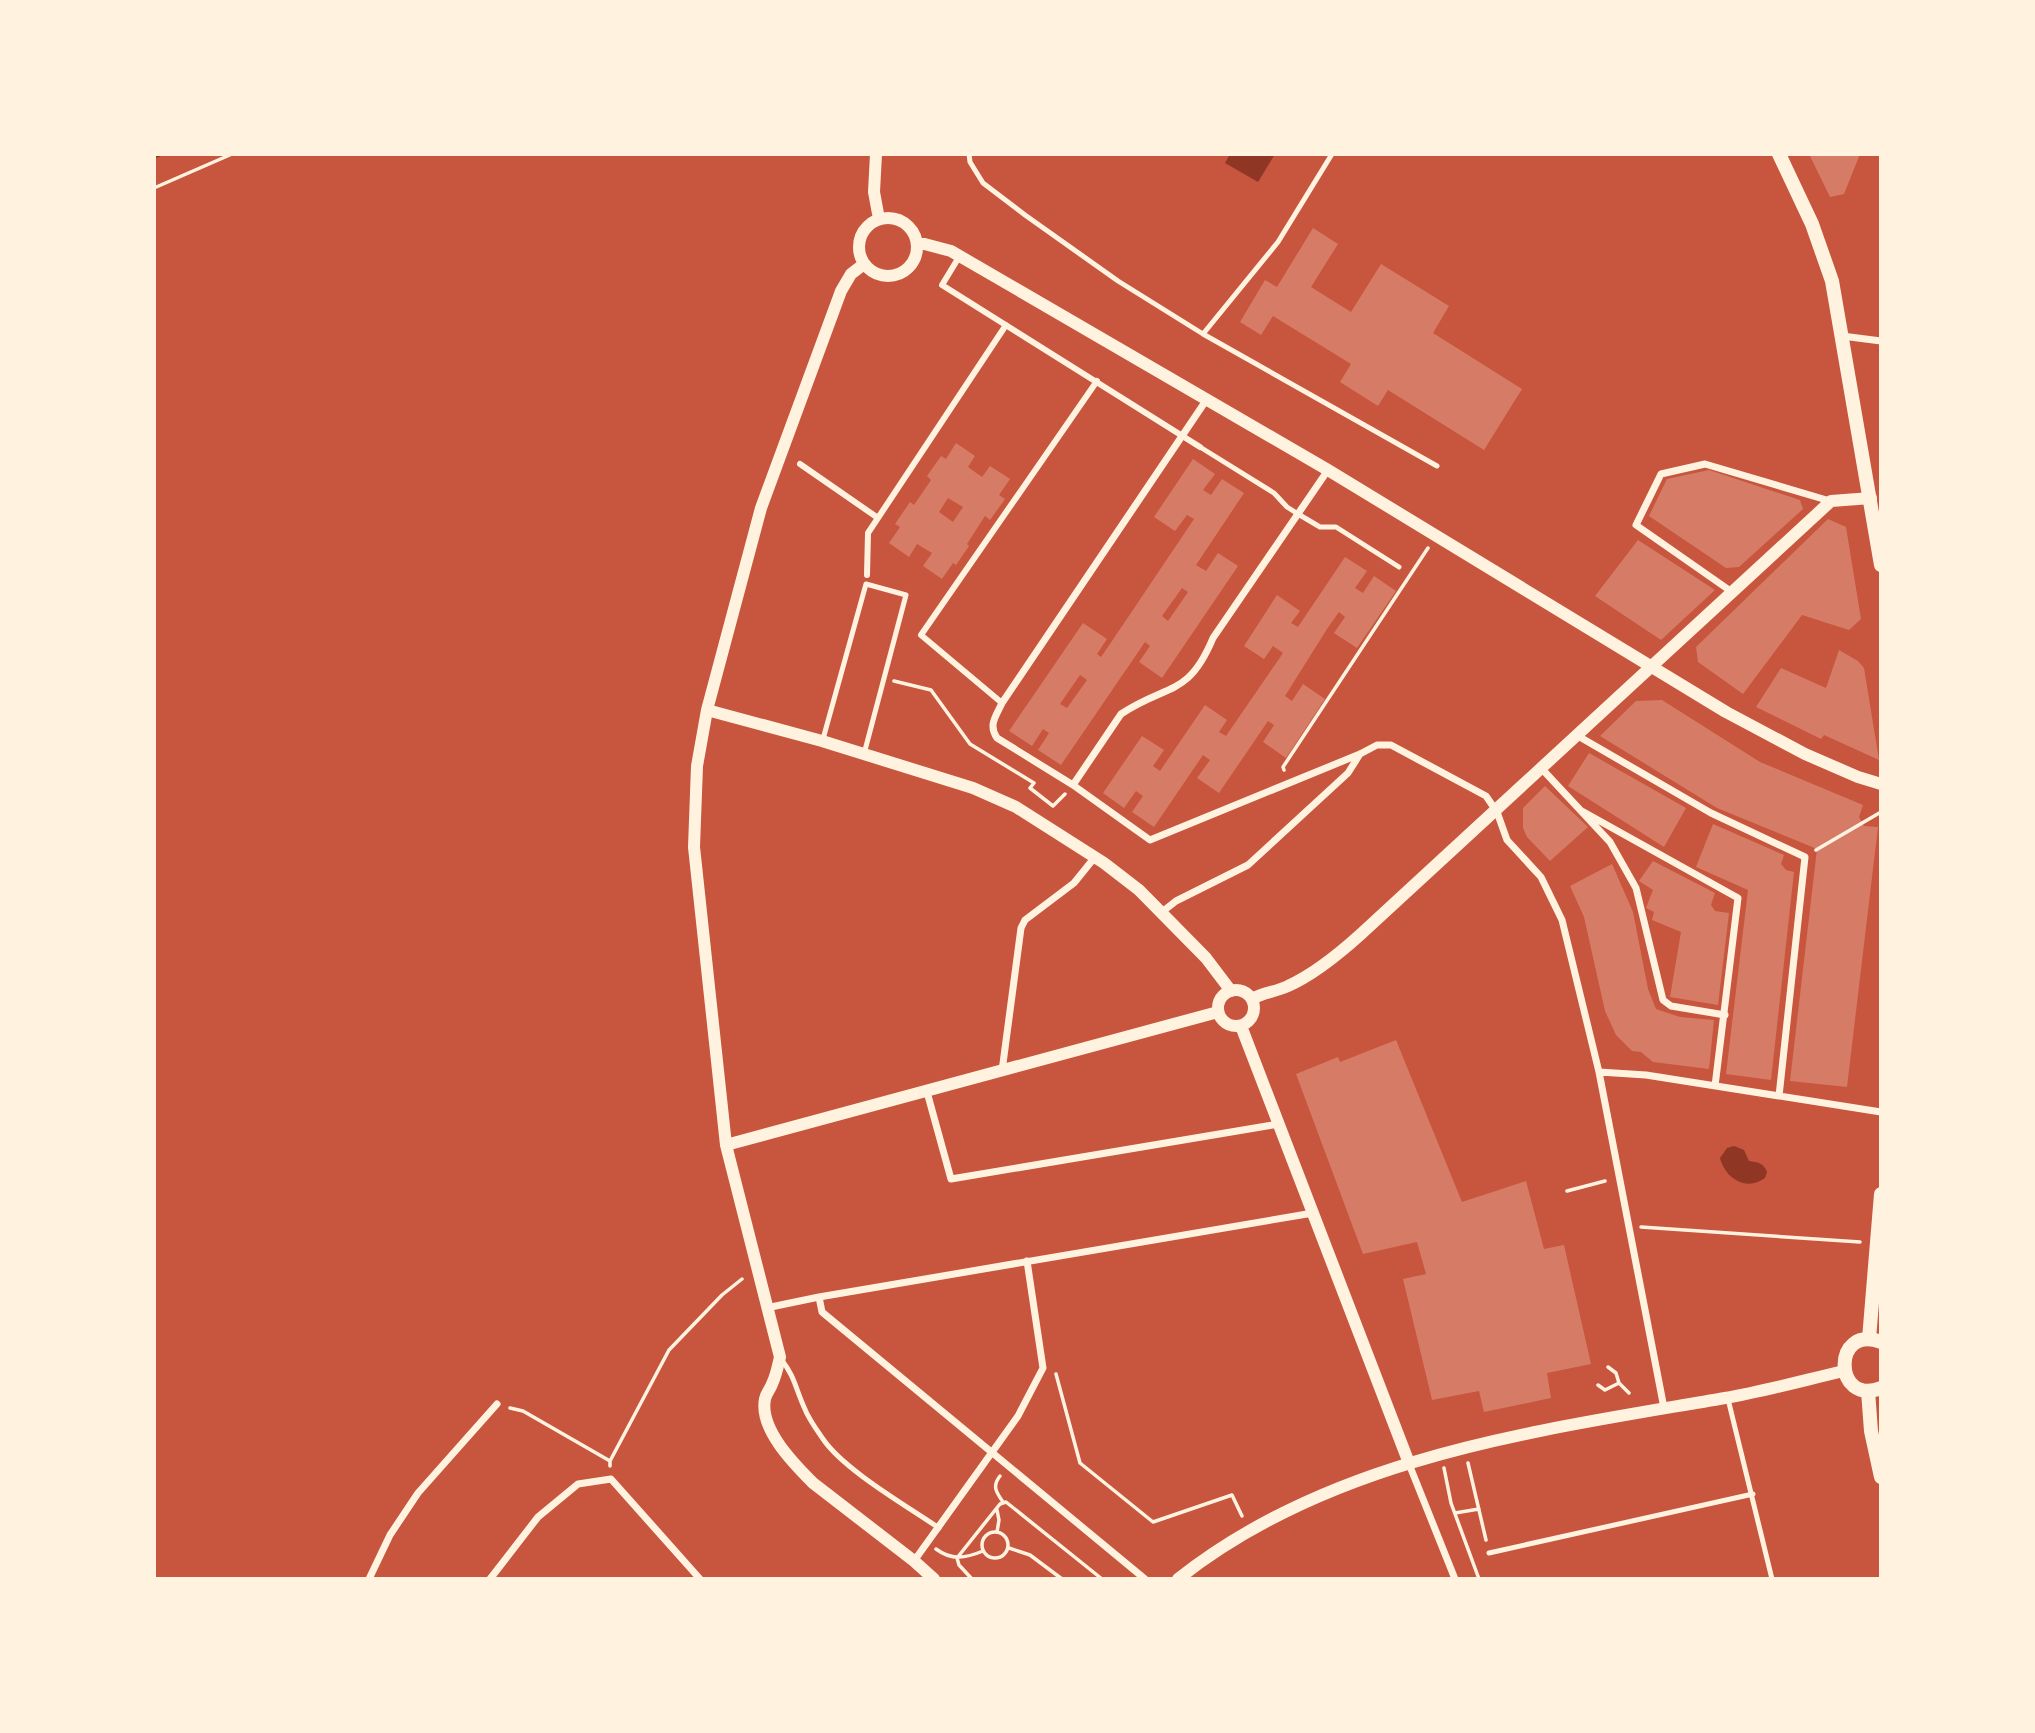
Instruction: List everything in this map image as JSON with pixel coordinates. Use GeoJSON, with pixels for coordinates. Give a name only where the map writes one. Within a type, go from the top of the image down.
{"type":"FeatureCollection","features":[{"type":"Feature","properties":{"kind":"main road"},"geometry":{"type":"LineString","coordinates":[[1771,154],[1786,172]]}},
{"type":"Feature","properties":{"kind":"main road"},"geometry":{"type":"LineString","coordinates":[[1779,154],[1812,224],[1828,270],[1876,498],[1881,565]]}},
{"type":"Feature","properties":{"kind":"main road"},"geometry":{"type":"LineString","coordinates":[[1881,1194],[1876,1243],[1875,1340],[1854,1344],[1843,1363],[1844,1371],[1853,1385],[1875,1389],[1871,1431],[1881,1476]]}},
{"type":"Feature","properties":{"kind":"street"},"geometry":{"type":"LineString","coordinates":[[876,154],[874,192],[879,219]]}},
{"type":"Feature","properties":{"kind":"street"},"geometry":{"type":"LineString","coordinates":[[889,217],[908,225],[918,242],[915,259],[904,272],[887,277],[878,275],[864,264],[859,247],[860,238],[870,224],[889,217]]}},
{"type":"Feature","properties":{"kind":"street"},"geometry":{"type":"LineString","coordinates":[[918,242],[951,251],[1207,399],[1437,535],[1726,712],[1805,754],[1881,784]]}},
{"type":"Feature","properties":{"kind":"street"},"geometry":{"type":"LineString","coordinates":[[960,256],[942,285],[1200,447]]}},
{"type":"Feature","properties":{"kind":"street"},"geometry":{"type":"LineString","coordinates":[[864,264],[851,274],[841,290],[761,508],[707,710],[697,766],[694,847],[726,1145],[780,1357],[774,1383],[765,1397],[764,1410],[772,1434],[784,1453],[813,1483],[934,1579]]}},
{"type":"Feature","properties":{"kind":"street"},"geometry":{"type":"LineString","coordinates":[[867,575],[868,533],[1006,325]]}},
{"type":"Feature","properties":{"kind":"street"},"geometry":{"type":"LineString","coordinates":[[1842,336],[1881,341]]}},
{"type":"Feature","properties":{"kind":"street"},"geometry":{"type":"LineString","coordinates":[[1002,703],[921,635],[1097,381]]}},
{"type":"Feature","properties":{"kind":"street"},"geometry":{"type":"LineString","coordinates":[[1207,399],[1002,703],[992,723],[992,731],[997,738],[1073,785],[1150,839],[1377,745],[1391,745],[1486,796],[1497,812],[1507,841],[1541,877],[1562,920],[1599,1072],[1664,1408]]}},
{"type":"Feature","properties":{"kind":"street"},"geometry":{"type":"LineString","coordinates":[[800,464],[878,518]]}},
{"type":"Feature","properties":{"kind":"street"},"geometry":{"type":"LineString","coordinates":[[1732,592],[1636,525],[1661,474],[1705,464],[1831,501],[1876,498]]}},
{"type":"Feature","properties":{"kind":"street"},"geometry":{"type":"LineString","coordinates":[[1073,785],[1121,714],[1132,706],[1176,688],[1192,676],[1213,638],[1328,470]]}},
{"type":"Feature","properties":{"kind":"street"},"geometry":{"type":"LineString","coordinates":[[1252,999],[1264,992],[1287,987],[1339,954],[1497,812],[1831,501]]}},
{"type":"Feature","properties":{"kind":"street"},"geometry":{"type":"LineString","coordinates":[[707,710],[864,754],[972,788],[1016,807],[1131,883],[1206,958],[1231,990]]}},
{"type":"Feature","properties":{"kind":"street"},"geometry":{"type":"LineString","coordinates":[[1578,736],[1711,813],[1805,857],[1779,1096]]}},
{"type":"Feature","properties":{"kind":"street"},"geometry":{"type":"LineString","coordinates":[[1162,912],[1176,901],[1248,865],[1348,773],[1360,754]]}},
{"type":"Feature","properties":{"kind":"street"},"geometry":{"type":"LineString","coordinates":[[1542,769],[1610,842],[1636,888],[1663,1000],[1671,1006],[1725,1016]]}},
{"type":"Feature","properties":{"kind":"street"},"geometry":{"type":"LineString","coordinates":[[1580,810],[1738,898],[1715,1086]]}},
{"type":"Feature","properties":{"kind":"street"},"geometry":{"type":"LineString","coordinates":[[1002,1070],[1021,928],[1025,920],[1074,883],[1095,857]]}},
{"type":"Feature","properties":{"kind":"street"},"geometry":{"type":"LineString","coordinates":[[1231,990],[1243,991],[1252,999],[1253,1015],[1241,1026],[1229,1026],[1218,1012],[1222,996],[1231,990]]}},
{"type":"Feature","properties":{"kind":"street"},"geometry":{"type":"LineString","coordinates":[[726,1145],[1218,1012]]}},
{"type":"Feature","properties":{"kind":"street"},"geometry":{"type":"LineString","coordinates":[[1241,1026],[1394,1430],[1455,1579]]}},
{"type":"Feature","properties":{"kind":"street"},"geometry":{"type":"LineString","coordinates":[[1599,1072],[1646,1075],[1881,1112]]}},
{"type":"Feature","properties":{"kind":"street"},"geometry":{"type":"LineString","coordinates":[[927,1092],[951,1179],[1280,1124]]}},
{"type":"Feature","properties":{"kind":"street"},"geometry":{"type":"LineString","coordinates":[[766,1308],[1314,1213]]}},
{"type":"Feature","properties":{"kind":"street"},"geometry":{"type":"LineString","coordinates":[[914,1561],[1018,1416],[1042,1368],[1027,1261]]}},
{"type":"Feature","properties":{"kind":"street"},"geometry":{"type":"LineString","coordinates":[[819,1297],[822,1312],[1145,1579]]}},
{"type":"Feature","properties":{"kind":"street"},"geometry":{"type":"LineString","coordinates":[[1178,1579],[1283,1511],[1357,1479],[1526,1434],[1728,1398],[1844,1371]]}},
{"type":"Feature","properties":{"kind":"street"},"geometry":{"type":"LineString","coordinates":[[369,1579],[390,1535],[418,1493],[497,1404]]}},
{"type":"Feature","properties":{"kind":"street"},"geometry":{"type":"LineString","coordinates":[[490,1579],[538,1517],[578,1484],[611,1479],[700,1579]]}},
{"type":"Feature","properties":{"kind":"lane"},"geometry":{"type":"LineString","coordinates":[[969,154],[970,162],[983,183],[1118,281],[1203,334],[1437,466]]}},
{"type":"Feature","properties":{"kind":"lane"},"geometry":{"type":"LineString","coordinates":[[1203,334],[1278,242],[1332,154]]}},
{"type":"Feature","properties":{"kind":"lane"},"geometry":{"type":"LineString","coordinates":[[1200,447],[1274,493],[1298,514],[1320,527],[1336,527],[1399,567]]}},
{"type":"Feature","properties":{"kind":"lane"},"geometry":{"type":"LineString","coordinates":[[822,741],[866,584],[906,594],[864,754]]}},
{"type":"Feature","properties":{"kind":"lane"},"geometry":{"type":"LineString","coordinates":[[780,1357],[791,1372],[804,1408],[825,1443],[871,1481],[939,1528]]}},
{"type":"Feature","properties":{"kind":"lane"},"geometry":{"type":"LineString","coordinates":[[1728,1398],[1772,1579]]}},
{"type":"Feature","properties":{"kind":"lane"},"geometry":{"type":"LineString","coordinates":[[1489,1553],[1753,1493]]}},
{"type":"Feature","properties":{"kind":"path"},"geometry":{"type":"LineString","coordinates":[[154,188],[232,154]]}},
{"type":"Feature","properties":{"kind":"path"},"geometry":{"type":"LineString","coordinates":[[1288,782],[1283,767],[1437,535]]}},
{"type":"Feature","properties":{"kind":"path"},"geometry":{"type":"LineString","coordinates":[[884,679],[931,690],[970,744],[1034,783],[1016,807]]}},
{"type":"Feature","properties":{"kind":"path"},"geometry":{"type":"LineString","coordinates":[[1030,788],[1053,806],[1073,785]]}},
{"type":"Feature","properties":{"kind":"path"},"geometry":{"type":"LineString","coordinates":[[1805,857],[1881,812]]}},
{"type":"Feature","properties":{"kind":"path"},"geometry":{"type":"LineString","coordinates":[[1567,1191],[1605,1181]]}},
{"type":"Feature","properties":{"kind":"path"},"geometry":{"type":"LineString","coordinates":[[1628,1226],[1876,1243]]}},
{"type":"Feature","properties":{"kind":"path"},"geometry":{"type":"LineString","coordinates":[[497,1404],[523,1411],[610,1461],[669,1350],[736,1282],[757,1272]]}},
{"type":"Feature","properties":{"kind":"path"},"geometry":{"type":"LineString","coordinates":[[1608,1367],[1616,1373],[1619,1384],[1629,1393]]}},
{"type":"Feature","properties":{"kind":"path"},"geometry":{"type":"LineString","coordinates":[[1042,1368],[1056,1373],[1080,1463],[1153,1522],[1232,1495],[1249,1531]]}},
{"type":"Feature","properties":{"kind":"path"},"geometry":{"type":"LineString","coordinates":[[1598,1384],[1605,1390],[1619,1384]]}},
{"type":"Feature","properties":{"kind":"path"},"geometry":{"type":"LineString","coordinates":[[1464,1449],[1489,1553]]}},
{"type":"Feature","properties":{"kind":"path"},"geometry":{"type":"LineString","coordinates":[[1441,1455],[1455,1513],[1479,1579]]}},
{"type":"Feature","properties":{"kind":"path"},"geometry":{"type":"LineString","coordinates":[[1007,1467],[995,1484],[1003,1502],[1102,1579]]}},
{"type":"Feature","properties":{"kind":"path"},"geometry":{"type":"LineString","coordinates":[[957,1558],[1003,1502]]}},
{"type":"Feature","properties":{"kind":"path"},"geometry":{"type":"LineString","coordinates":[[996,1508],[999,1521],[997,1532]]}},
{"type":"Feature","properties":{"kind":"path"},"geometry":{"type":"LineString","coordinates":[[1455,1513],[1479,1509]]}},
{"type":"Feature","properties":{"kind":"path"},"geometry":{"type":"LineString","coordinates":[[997,1532],[1008,1539],[1009,1548],[1004,1556],[996,1559],[987,1556],[982,1544],[985,1536],[997,1532]]}},
{"type":"Feature","properties":{"kind":"path"},"geometry":{"type":"LineString","coordinates":[[928,1543],[942,1554],[957,1558],[984,1551]]}},
{"type":"Feature","properties":{"kind":"path"},"geometry":{"type":"LineString","coordinates":[[1009,1548],[1030,1555],[1065,1579]]}},
{"type":"Feature","properties":{"kind":"path"},"geometry":{"type":"LineString","coordinates":[[957,1558],[959,1565],[972,1579]]}},
{"type":"Feature","properties":{"kind":"shaded area"},"geometry":{"type":"Polygon","coordinates":[[[1230,154],[1275,154],[1258,182],[1225,163],[1230,154]]]}},
{"type":"Feature","properties":{"kind":"shaded area"},"geometry":{"type":"Polygon","coordinates":[[[1734,1146],[1744,1150],[1749,1161],[1764,1167],[1767,1172],[1765,1178],[1751,1184],[1744,1183],[1726,1172],[1720,1158],[1727,1148],[1734,1146]]]}},
{"type":"Feature","properties":{"kind":"building"},"geometry":{"type":"Polygon","coordinates":[[[1809,154],[1860,154],[1844,194],[1830,197],[1809,154]]]}},
{"type":"Feature","properties":{"kind":"building"},"geometry":{"type":"Polygon","coordinates":[[[1313,228],[1338,244],[1311,287],[1351,312],[1381,264],[1449,306],[1433,333],[1522,389],[1484,450],[1388,390],[1378,406],[1340,382],[1351,364],[1273,316],[1261,335],[1240,322],[1265,280],[1277,287],[1313,228]]]}},
{"type":"Feature","properties":{"kind":"building"},"geometry":{"type":"Polygon","coordinates":[[[956,443],[975,456],[968,467],[982,477],[990,466],[1010,479],[999,495],[1005,499],[990,520],[985,516],[967,544],[969,546],[942,579],[923,566],[932,553],[917,544],[909,557],[889,543],[900,527],[895,524],[910,502],[914,505],[931,480],[927,476],[941,456],[946,459],[956,443]],[[948,498],[939,512],[953,522],[963,507],[948,498]]]}},
{"type":"Feature","properties":{"kind":"building"},"geometry":{"type":"Polygon","coordinates":[[[1193,459],[1215,474],[1203,490],[1211,495],[1222,479],[1244,493],[1196,565],[1206,571],[1218,553],[1238,566],[1162,678],[1139,662],[1150,646],[1145,642],[1061,765],[1038,750],[1049,733],[1043,729],[1032,746],[1009,731],[1083,623],[1107,639],[1097,654],[1101,657],[1194,519],[1187,515],[1175,531],[1154,517],[1193,459]],[[1182,588],[1162,616],[1168,621],[1188,592],[1182,588]],[[1080,675],[1060,704],[1067,708],[1087,680],[1080,675]]]}},
{"type":"Feature","properties":{"kind":"building"},"geometry":{"type":"Polygon","coordinates":[[[1709,470],[1800,500],[1803,509],[1739,567],[1726,568],[1649,516],[1667,479],[1709,470]]]}},
{"type":"Feature","properties":{"kind":"building"},"geometry":{"type":"Polygon","coordinates":[[[1828,519],[1846,527],[1861,619],[1849,630],[1802,615],[1743,694],[1698,662],[1696,647],[1828,519]]]}},
{"type":"Feature","properties":{"kind":"building"},"geometry":{"type":"Polygon","coordinates":[[[1638,540],[1715,590],[1661,640],[1595,596],[1638,540]]]}},
{"type":"Feature","properties":{"kind":"building"},"geometry":{"type":"Polygon","coordinates":[[[1345,557],[1367,571],[1355,588],[1363,593],[1374,576],[1396,591],[1357,648],[1334,633],[1345,617],[1339,612],[1327,629],[1285,696],[1292,701],[1303,684],[1325,699],[1286,758],[1263,742],[1274,725],[1268,721],[1219,793],[1197,778],[1210,760],[1203,755],[1154,827],[1132,812],[1143,796],[1136,791],[1124,808],[1103,793],[1142,736],[1164,750],[1153,766],[1160,771],[1205,705],[1227,720],[1219,732],[1226,736],[1283,653],[1273,646],[1264,659],[1244,646],[1277,595],[1300,611],[1291,623],[1298,627],[1345,557]]]}},
{"type":"Feature","properties":{"kind":"building"},"geometry":{"type":"Polygon","coordinates":[[[1839,650],[1858,661],[1864,668],[1879,760],[1824,735],[1821,739],[1756,707],[1781,668],[1826,688],[1839,650]]]}},
{"type":"Feature","properties":{"kind":"building"},"geometry":{"type":"Polygon","coordinates":[[[1662,700],[1760,762],[1863,805],[1859,817],[1864,826],[1878,827],[1847,1087],[1790,1081],[1817,849],[1717,808],[1600,736],[1636,701],[1662,700]]]}},
{"type":"Feature","properties":{"kind":"building"},"geometry":{"type":"Polygon","coordinates":[[[1589,753],[1686,808],[1664,847],[1568,786],[1589,753]]]}},
{"type":"Feature","properties":{"kind":"building"},"geometry":{"type":"Polygon","coordinates":[[[1545,786],[1588,827],[1550,861],[1527,837],[1523,828],[1523,808],[1545,786]]]}},
{"type":"Feature","properties":{"kind":"building"},"geometry":{"type":"Polygon","coordinates":[[[1713,824],[1784,855],[1781,864],[1786,870],[1794,872],[1771,1080],[1726,1074],[1748,890],[1696,867],[1713,824]]]}},
{"type":"Feature","properties":{"kind":"building"},"geometry":{"type":"Polygon","coordinates":[[[1653,861],[1715,893],[1711,905],[1715,911],[1729,913],[1718,1005],[1670,997],[1681,932],[1652,920],[1654,912],[1646,908],[1653,890],[1639,881],[1653,861]]]}},
{"type":"Feature","properties":{"kind":"building"},"geometry":{"type":"Polygon","coordinates":[[[1612,864],[1633,912],[1648,989],[1656,1009],[1680,1017],[1714,1020],[1709,1069],[1653,1062],[1641,1052],[1632,1051],[1616,1035],[1605,1011],[1584,917],[1570,886],[1612,864]]]}},
{"type":"Feature","properties":{"kind":"building"},"geometry":{"type":"Polygon","coordinates":[[[1396,1040],[1462,1202],[1526,1181],[1544,1249],[1564,1245],[1591,1364],[1547,1373],[1551,1398],[1484,1412],[1479,1391],[1432,1400],[1403,1279],[1426,1274],[1417,1242],[1363,1254],[1296,1074],[1338,1057],[1340,1062],[1396,1040]]]}},
{"type":"Feature","properties":{"kind":"waterway"},"geometry":{"type":"LineString","coordinates":[[154,155],[158,154]]}}]}
